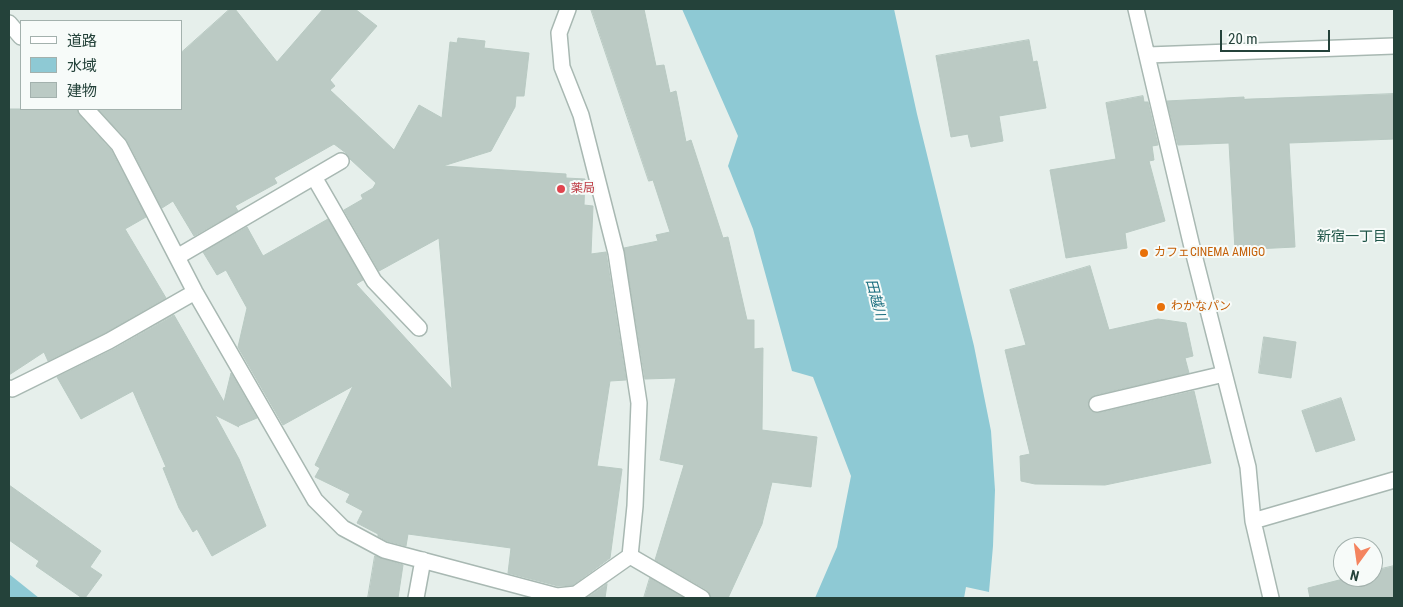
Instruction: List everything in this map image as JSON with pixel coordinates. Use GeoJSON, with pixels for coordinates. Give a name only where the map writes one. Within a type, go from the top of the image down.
{"type":"FeatureCollection","features":[{"type":"Feature","properties":{"kind":"street"},"geometry":{"type":"LineString","coordinates":[[87,110],[119,145],[195,292],[315,500],[343,528],[384,550],[557,596],[576,594],[630,556],[636,506],[639,403],[616,253],[581,115],[562,67],[559,33],[568,9]]}},
{"type":"Feature","properties":{"kind":"street"},"geometry":{"type":"LineString","coordinates":[[1136,9],[1192,247],[1248,467],[1254,521],[1271,598]]}},
{"type":"Feature","properties":{"kind":"street"},"geometry":{"type":"LineString","coordinates":[[9,23],[20,36]]}},
{"type":"Feature","properties":{"kind":"street"},"geometry":{"type":"LineString","coordinates":[[1148,55],[1394,46]]}},
{"type":"Feature","properties":{"kind":"street"},"geometry":{"type":"LineString","coordinates":[[177,257],[341,161]]}},
{"type":"Feature","properties":{"kind":"street"},"geometry":{"type":"LineString","coordinates":[[314,177],[374,281],[419,328]]}},
{"type":"Feature","properties":{"kind":"street"},"geometry":{"type":"LineString","coordinates":[[9,388],[12,389],[109,341],[195,292]]}},
{"type":"Feature","properties":{"kind":"street"},"geometry":{"type":"LineString","coordinates":[[1097,404],[1224,374]]}},
{"type":"Feature","properties":{"kind":"street"},"geometry":{"type":"LineString","coordinates":[[1254,521],[1394,480]]}},
{"type":"Feature","properties":{"kind":"street"},"geometry":{"type":"LineString","coordinates":[[630,556],[702,598]]}},
{"type":"Feature","properties":{"kind":"street"},"geometry":{"type":"LineString","coordinates":[[416,598],[423,560]]}},
{"type":"Feature","properties":{"kind":"water","name":"田越川"},"geometry":{"type":"Polygon","coordinates":[[[682,9],[894,9],[917,114],[974,346],[991,431],[995,490],[989,592],[966,587],[964,598],[815,598],[837,547],[851,476],[813,377],[792,371],[753,229],[728,166],[738,136],[682,9]]]}},
{"type":"Feature","properties":{"kind":"water"},"geometry":{"type":"Polygon","coordinates":[[[9,574],[39,598],[9,598],[9,574]]]}},
{"type":"Feature","properties":{"kind":"building"},"geometry":{"type":"Polygon","coordinates":[[[230,9],[235,9],[277,62],[323,9],[355,9],[377,26],[330,80],[335,86],[330,90],[394,150],[419,105],[442,118],[450,42],[457,43],[458,38],[485,41],[484,48],[529,53],[524,96],[516,96],[515,107],[491,151],[443,166],[566,174],[566,178],[585,179],[584,205],[593,206],[591,254],[606,252],[626,380],[610,381],[597,466],[622,469],[610,558],[573,585],[558,586],[508,573],[511,548],[408,534],[406,546],[387,541],[357,523],[363,511],[346,502],[350,494],[315,477],[320,468],[315,465],[353,386],[283,425],[238,347],[247,308],[226,270],[217,275],[203,252],[247,227],[263,256],[328,219],[363,280],[356,284],[452,389],[439,238],[379,271],[344,210],[363,199],[361,195],[375,187],[373,188],[376,183],[346,153],[334,144],[274,178],[277,183],[235,206],[238,211],[194,236],[173,201],[162,208],[127,140],[99,110],[182,110],[182,52],[230,9]]]}},
{"type":"Feature","properties":{"kind":"building"},"geometry":{"type":"Polygon","coordinates":[[[591,9],[644,9],[656,66],[664,65],[670,93],[676,91],[686,142],[691,140],[723,238],[728,237],[747,320],[754,320],[754,349],[763,348],[762,430],[817,437],[811,487],[772,482],[762,524],[728,598],[711,598],[707,590],[655,560],[684,465],[660,460],[676,378],[645,379],[624,248],[658,241],[656,235],[670,232],[653,180],[649,181],[591,9]]]}},
{"type":"Feature","properties":{"kind":"building"},"geometry":{"type":"Polygon","coordinates":[[[1029,40],[1033,62],[1037,61],[1046,108],[999,116],[1003,141],[971,147],[968,134],[951,137],[936,56],[1029,40]]]}},
{"type":"Feature","properties":{"kind":"building"},"geometry":{"type":"Polygon","coordinates":[[[1394,94],[1394,139],[1289,143],[1295,247],[1235,250],[1229,143],[1178,145],[1167,101],[1244,97],[1244,99],[1394,94]]]}},
{"type":"Feature","properties":{"kind":"building"},"geometry":{"type":"Polygon","coordinates":[[[1143,96],[1144,102],[1148,102],[1158,145],[1152,146],[1154,160],[1149,161],[1165,221],[1125,233],[1127,248],[1066,258],[1050,170],[1116,159],[1106,103],[1143,96]]]}},
{"type":"Feature","properties":{"kind":"building"},"geometry":{"type":"Polygon","coordinates":[[[9,109],[77,110],[79,115],[111,150],[146,217],[125,229],[166,298],[105,333],[48,361],[44,352],[9,375],[9,109]]]}},
{"type":"Feature","properties":{"kind":"building"},"geometry":{"type":"Polygon","coordinates":[[[1090,266],[1109,330],[1158,319],[1186,323],[1193,356],[1185,358],[1189,373],[1095,395],[1088,401],[1090,410],[1094,413],[1099,413],[1194,391],[1211,463],[1105,485],[1035,484],[1021,481],[1020,456],[1030,454],[1005,350],[1026,345],[1010,290],[1090,266]]]}},
{"type":"Feature","properties":{"kind":"building"},"geometry":{"type":"Polygon","coordinates":[[[174,315],[224,402],[231,373],[257,418],[239,427],[215,415],[239,459],[266,526],[212,556],[197,529],[193,532],[179,508],[163,468],[166,467],[133,391],[81,419],[57,377],[114,349],[174,315]]]}},
{"type":"Feature","properties":{"kind":"building"},"geometry":{"type":"Polygon","coordinates":[[[1264,337],[1296,342],[1291,378],[1259,373],[1264,337]]]}},
{"type":"Feature","properties":{"kind":"building"},"geometry":{"type":"Polygon","coordinates":[[[1341,398],[1355,440],[1316,452],[1302,411],[1341,398]]]}},
{"type":"Feature","properties":{"kind":"building"},"geometry":{"type":"Polygon","coordinates":[[[9,485],[101,551],[90,567],[102,575],[85,598],[82,598],[36,566],[39,561],[9,540],[9,485]]]}},
{"type":"Feature","properties":{"kind":"building"},"geometry":{"type":"Polygon","coordinates":[[[375,556],[403,565],[398,598],[368,598],[375,556]]]}},
{"type":"Feature","properties":{"kind":"building"},"geometry":{"type":"Polygon","coordinates":[[[1394,566],[1394,598],[1310,598],[1308,588],[1333,582],[1333,587],[1383,587],[1383,569],[1394,566]]]}},
{"type":"Feature","properties":{"kind":"building"},"geometry":{"type":"Polygon","coordinates":[[[650,578],[684,598],[644,598],[650,578]]]}},
{"type":"Feature","properties":{"kind":"building"},"geometry":{"type":"Polygon","coordinates":[[[607,584],[605,598],[586,598],[607,584]]]}},
{"type":"Feature","properties":{"kind":"place","name":"薬局"},"geometry":{"type":"Point","coordinates":[561,189]}},
{"type":"Feature","properties":{"kind":"place","name":"カフェCINEMA AMIGO"},"geometry":{"type":"Point","coordinates":[1144,253]}},
{"type":"Feature","properties":{"kind":"place","name":"わかなパン"},"geometry":{"type":"Point","coordinates":[1161,307]}},
{"type":"Feature","properties":{"kind":"district","name":"新宿一丁目"},"geometry":{"type":"Point","coordinates":[1352,237]}}]}
